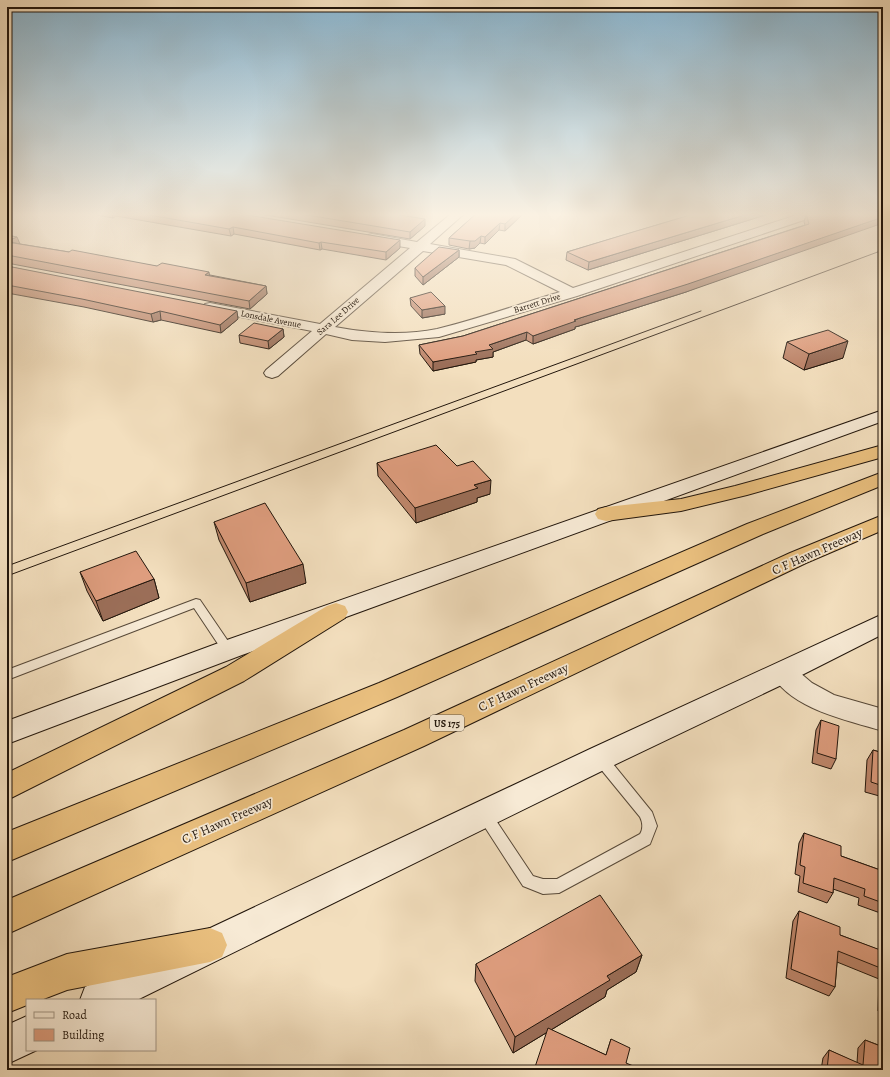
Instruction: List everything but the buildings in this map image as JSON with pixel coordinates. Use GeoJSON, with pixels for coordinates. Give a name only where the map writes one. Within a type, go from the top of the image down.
{"type":"FeatureCollection","features":[{"type":"Feature","properties":{"kind":"highway"},"geometry":{"type":"LineString","coordinates":[[606,514],[688,503],[740,491],[883,451]]}},
{"type":"Feature","properties":{"kind":"highway"},"geometry":{"type":"LineString","coordinates":[[7,847],[381,693],[755,529],[883,478]]}},
{"type":"Feature","properties":{"kind":"highway","name":"C F Hawn Freeway"},"geometry":{"type":"LineString","coordinates":[[7,917],[414,738],[798,558],[883,522]]}},
{"type":"Feature","properties":{"kind":"highway"},"geometry":{"type":"LineString","coordinates":[[7,787],[235,674],[336,612]]}},
{"type":"Feature","properties":{"kind":"highway"},"geometry":{"type":"LineString","coordinates":[[7,995],[67,972],[210,945]]}},
{"type":"Feature","properties":{"kind":"main road"},"geometry":{"type":"LineString","coordinates":[[7,733],[228,650],[883,415]]}},
{"type":"Feature","properties":{"kind":"main road"},"geometry":{"type":"LineString","coordinates":[[100,999],[600,758],[783,673],[883,623]]}},
{"type":"Feature","properties":{"kind":"main road"},"geometry":{"type":"LineString","coordinates":[[7,1045],[26,1036]]}},
{"type":"Feature","properties":{"kind":"street","name":"Sara Lee Drive"},"geometry":{"type":"LineString","coordinates":[[272,373],[400,263]]}},
{"type":"Feature","properties":{"kind":"street"},"geometry":{"type":"LineString","coordinates":[[513,263],[572,293]]}},
{"type":"Feature","properties":{"kind":"street","name":"Barrett Drive"},"geometry":{"type":"LineString","coordinates":[[323,330],[376,338],[420,336],[439,333],[572,293],[662,263]]}},
{"type":"Feature","properties":{"kind":"street","name":"Lonsdale Avenue"},"geometry":{"type":"LineString","coordinates":[[200,305],[323,330]]}},
{"type":"Feature","properties":{"kind":"street"},"geometry":{"type":"LineString","coordinates":[[783,673],[803,690],[826,702],[883,720]]}},
{"type":"Feature","properties":{"kind":"lane"},"geometry":{"type":"LineString","coordinates":[[7,674],[122,633],[196,604],[228,650]]}},
{"type":"Feature","properties":{"kind":"lane"},"geometry":{"type":"LineString","coordinates":[[484,814],[528,882],[547,888],[558,886],[645,838],[650,831],[650,821],[600,758]]}},
{"type":"Feature","properties":{"kind":"tram line"},"geometry":{"type":"LineString","coordinates":[[7,576],[847,263]]}},
{"type":"Feature","properties":{"kind":"tram line"},"geometry":{"type":"LineString","coordinates":[[7,566],[701,311]]}}]}
